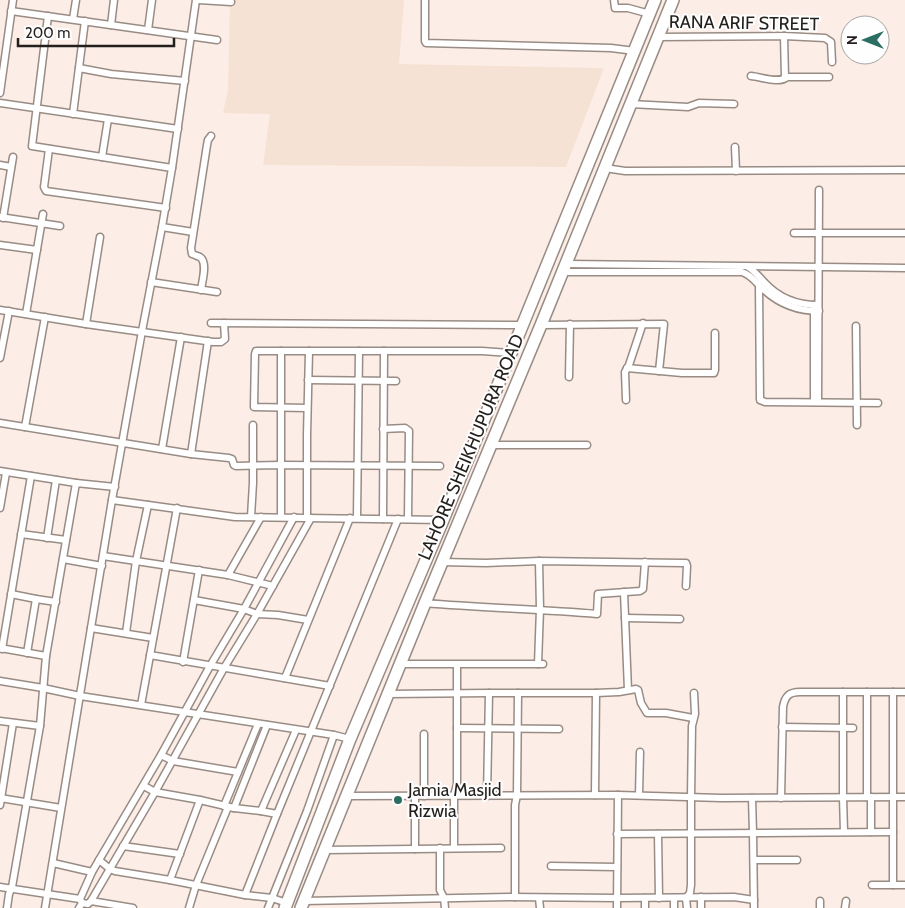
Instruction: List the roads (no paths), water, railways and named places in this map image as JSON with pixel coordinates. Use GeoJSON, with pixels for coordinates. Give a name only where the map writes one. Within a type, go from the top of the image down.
{"type":"FeatureCollection","features":[{"type":"Feature","properties":{"kind":"highway","name":"LAHORE SHEIKHUPURA ROAD"},"geometry":{"type":"LineString","coordinates":[[286,906],[350,739],[443,520],[655,0]]}},
{"type":"Feature","properties":{"kind":"highway","name":"LAHORE SHEIKHUPURA ROAD"},"geometry":{"type":"LineString","coordinates":[[302,904],[606,168],[673,0]]}},
{"type":"Feature","properties":{"kind":"street"},"geometry":{"type":"LineString","coordinates":[[0,93],[13,0]]}},
{"type":"Feature","properties":{"kind":"street"},"geometry":{"type":"LineString","coordinates":[[73,19],[76,0]]}},
{"type":"Feature","properties":{"kind":"street"},"geometry":{"type":"LineString","coordinates":[[111,24],[114,0]]}},
{"type":"Feature","properties":{"kind":"street"},"geometry":{"type":"LineString","coordinates":[[148,30],[152,0]]}},
{"type":"Feature","properties":{"kind":"street"},"geometry":{"type":"LineString","coordinates":[[45,908],[122,442],[166,208],[197,0],[231,2]]}},
{"type":"Feature","properties":{"kind":"street"},"geometry":{"type":"LineString","coordinates":[[425,0],[425,43],[611,48],[634,51]]}},
{"type":"Feature","properties":{"kind":"street"},"geometry":{"type":"LineString","coordinates":[[614,0],[615,8],[628,8],[650,14]]}},
{"type":"Feature","properties":{"kind":"street"},"geometry":{"type":"LineString","coordinates":[[11,11],[217,40]]}},
{"type":"Feature","properties":{"kind":"street"},"geometry":{"type":"LineString","coordinates":[[48,16],[32,145],[34,147],[172,168]]}},
{"type":"Feature","properties":{"kind":"street"},"geometry":{"type":"LineString","coordinates":[[73,114],[85,21]]}},
{"type":"Feature","properties":{"kind":"street"},"geometry":{"type":"LineString","coordinates":[[784,36],[785,78]]}},
{"type":"Feature","properties":{"kind":"street","name":"RANA ARIF STREET"},"geometry":{"type":"LineString","coordinates":[[658,37],[784,36],[826,38],[831,42],[832,62]]}},
{"type":"Feature","properties":{"kind":"street"},"geometry":{"type":"LineString","coordinates":[[79,68],[111,74],[185,81]]}},
{"type":"Feature","properties":{"kind":"street"},"geometry":{"type":"LineString","coordinates":[[751,76],[773,80],[783,80],[787,77],[830,77]]}},
{"type":"Feature","properties":{"kind":"street"},"geometry":{"type":"LineString","coordinates":[[630,104],[688,107],[699,103],[734,104]]}},
{"type":"Feature","properties":{"kind":"street"},"geometry":{"type":"LineString","coordinates":[[0,104],[178,128]]}},
{"type":"Feature","properties":{"kind":"street"},"geometry":{"type":"LineString","coordinates":[[102,157],[108,119]]}},
{"type":"Feature","properties":{"kind":"street"},"geometry":{"type":"LineString","coordinates":[[201,290],[204,265],[201,258],[191,252],[207,145],[211,136]]}},
{"type":"Feature","properties":{"kind":"street"},"geometry":{"type":"LineString","coordinates":[[735,147],[736,171]]}},
{"type":"Feature","properties":{"kind":"street"},"geometry":{"type":"LineString","coordinates":[[49,149],[44,185],[46,191],[166,208]]}},
{"type":"Feature","properties":{"kind":"street"},"geometry":{"type":"LineString","coordinates":[[13,157],[2,218],[60,226]]}},
{"type":"Feature","properties":{"kind":"street"},"geometry":{"type":"LineString","coordinates":[[0,165],[12,167]]}},
{"type":"Feature","properties":{"kind":"street"},"geometry":{"type":"LineString","coordinates":[[606,168],[625,171],[905,170]]}},
{"type":"Feature","properties":{"kind":"street"},"geometry":{"type":"LineString","coordinates":[[816,402],[819,190]]}},
{"type":"Feature","properties":{"kind":"street"},"geometry":{"type":"LineString","coordinates":[[26,314],[43,214]]}},
{"type":"Feature","properties":{"kind":"street"},"geometry":{"type":"LineString","coordinates":[[162,227],[194,232]]}},
{"type":"Feature","properties":{"kind":"street"},"geometry":{"type":"LineString","coordinates":[[794,233],[905,233]]}},
{"type":"Feature","properties":{"kind":"street"},"geometry":{"type":"LineString","coordinates":[[86,324],[100,237]]}},
{"type":"Feature","properties":{"kind":"street"},"geometry":{"type":"LineString","coordinates":[[0,245],[36,250]]}},
{"type":"Feature","properties":{"kind":"street"},"geometry":{"type":"LineString","coordinates":[[746,267],[754,271],[783,297],[816,308]]}},
{"type":"Feature","properties":{"kind":"street"},"geometry":{"type":"LineString","coordinates":[[564,268],[905,268]]}},
{"type":"Feature","properties":{"kind":"street"},"geometry":{"type":"LineString","coordinates":[[564,268],[740,272],[750,276],[768,293],[790,306],[802,310],[816,308]]}},
{"type":"Feature","properties":{"kind":"street"},"geometry":{"type":"LineString","coordinates":[[151,282],[217,292]]}},
{"type":"Feature","properties":{"kind":"street"},"geometry":{"type":"LineString","coordinates":[[759,286],[760,400],[765,402],[878,403]]}},
{"type":"Feature","properties":{"kind":"street"},"geometry":{"type":"LineString","coordinates":[[0,310],[219,342],[225,337],[224,323]]}},
{"type":"Feature","properties":{"kind":"street"},"geometry":{"type":"LineString","coordinates":[[0,358],[9,311]]}},
{"type":"Feature","properties":{"kind":"street"},"geometry":{"type":"LineString","coordinates":[[25,427],[45,317]]}},
{"type":"Feature","properties":{"kind":"street"},"geometry":{"type":"LineString","coordinates":[[211,323],[523,325]]}},
{"type":"Feature","properties":{"kind":"street"},"geometry":{"type":"LineString","coordinates":[[569,378],[570,324]]}},
{"type":"Feature","properties":{"kind":"street"},"geometry":{"type":"LineString","coordinates":[[626,400],[625,372],[643,324]]}},
{"type":"Feature","properties":{"kind":"street"},"geometry":{"type":"LineString","coordinates":[[541,325],[664,324],[659,371]]}},
{"type":"Feature","properties":{"kind":"street"},"geometry":{"type":"LineString","coordinates":[[856,326],[857,425]]}},
{"type":"Feature","properties":{"kind":"street"},"geometry":{"type":"LineString","coordinates":[[627,368],[682,373],[714,372],[715,332]]}},
{"type":"Feature","properties":{"kind":"street"},"geometry":{"type":"LineString","coordinates":[[162,449],[181,337]]}},
{"type":"Feature","properties":{"kind":"street"},"geometry":{"type":"LineString","coordinates":[[191,454],[208,341]]}},
{"type":"Feature","properties":{"kind":"street"},"geometry":{"type":"LineString","coordinates":[[307,408],[254,406],[255,352],[257,350],[482,351],[511,353]]}},
{"type":"Feature","properties":{"kind":"street"},"geometry":{"type":"LineString","coordinates":[[281,351],[281,517]]}},
{"type":"Feature","properties":{"kind":"street"},"geometry":{"type":"LineString","coordinates":[[0,887],[47,894],[88,904],[173,761],[224,668],[273,586],[309,518],[307,465],[308,351]]}},
{"type":"Feature","properties":{"kind":"street"},"geometry":{"type":"LineString","coordinates":[[285,678],[308,620],[353,518],[358,466],[359,351]]}},
{"type":"Feature","properties":{"kind":"street"},"geometry":{"type":"LineString","coordinates":[[383,519],[384,351]]}},
{"type":"Feature","properties":{"kind":"street"},"geometry":{"type":"LineString","coordinates":[[308,380],[396,381]]}},
{"type":"Feature","properties":{"kind":"street"},"geometry":{"type":"LineString","coordinates":[[0,423],[191,454],[229,458],[235,466],[440,466]]}},
{"type":"Feature","properties":{"kind":"street"},"geometry":{"type":"LineString","coordinates":[[251,517],[253,425]]}},
{"type":"Feature","properties":{"kind":"street"},"geometry":{"type":"LineString","coordinates":[[383,429],[405,428],[408,430],[408,519]]}},
{"type":"Feature","properties":{"kind":"street"},"geometry":{"type":"LineString","coordinates":[[490,445],[587,445]]}},
{"type":"Feature","properties":{"kind":"street"},"geometry":{"type":"LineString","coordinates":[[0,508],[3,472],[115,487]]}},
{"type":"Feature","properties":{"kind":"street"},"geometry":{"type":"LineString","coordinates":[[31,476],[1,648],[46,656]]}},
{"type":"Feature","properties":{"kind":"street"},"geometry":{"type":"LineString","coordinates":[[47,538],[56,480]]}},
{"type":"Feature","properties":{"kind":"street"},"geometry":{"type":"LineString","coordinates":[[7,908],[40,726],[46,656],[76,483]]}},
{"type":"Feature","properties":{"kind":"street"},"geometry":{"type":"LineString","coordinates":[[112,500],[235,517],[443,520]]}},
{"type":"Feature","properties":{"kind":"street"},"geometry":{"type":"LineString","coordinates":[[126,633],[136,561],[148,505]]}},
{"type":"Feature","properties":{"kind":"street"},"geometry":{"type":"LineString","coordinates":[[141,705],[177,508]]}},
{"type":"Feature","properties":{"kind":"street"},"geometry":{"type":"LineString","coordinates":[[228,575],[261,517]]}},
{"type":"Feature","properties":{"kind":"street"},"geometry":{"type":"LineString","coordinates":[[80,903],[92,872],[144,786],[294,517]]}},
{"type":"Feature","properties":{"kind":"street"},"geometry":{"type":"LineString","coordinates":[[245,895],[398,519]]}},
{"type":"Feature","properties":{"kind":"street"},"geometry":{"type":"LineString","coordinates":[[21,534],[66,540]]}},
{"type":"Feature","properties":{"kind":"street"},"geometry":{"type":"LineString","coordinates":[[103,556],[228,575],[273,586]]}},
{"type":"Feature","properties":{"kind":"street"},"geometry":{"type":"LineString","coordinates":[[63,559],[102,566]]}},
{"type":"Feature","properties":{"kind":"street"},"geometry":{"type":"LineString","coordinates":[[400,664],[541,664],[539,561]]}},
{"type":"Feature","properties":{"kind":"street"},"geometry":{"type":"LineString","coordinates":[[442,562],[539,561],[686,564],[686,586]]}},
{"type":"Feature","properties":{"kind":"street"},"geometry":{"type":"LineString","coordinates":[[425,603],[597,614],[598,594],[640,591],[643,589],[645,562]]}},
{"type":"Feature","properties":{"kind":"street"},"geometry":{"type":"LineString","coordinates":[[183,662],[199,570]]}},
{"type":"Feature","properties":{"kind":"street"},"geometry":{"type":"LineString","coordinates":[[624,592],[628,690]]}},
{"type":"Feature","properties":{"kind":"street"},"geometry":{"type":"LineString","coordinates":[[11,594],[56,602]]}},
{"type":"Feature","properties":{"kind":"street"},"geometry":{"type":"LineString","coordinates":[[27,653],[36,599]]}},
{"type":"Feature","properties":{"kind":"street"},"geometry":{"type":"LineString","coordinates":[[194,600],[244,609],[257,614],[308,620]]}},
{"type":"Feature","properties":{"kind":"street"},"geometry":{"type":"LineString","coordinates":[[625,618],[680,619]]}},
{"type":"Feature","properties":{"kind":"street"},"geometry":{"type":"LineString","coordinates":[[91,628],[153,638]]}},
{"type":"Feature","properties":{"kind":"street"},"geometry":{"type":"LineString","coordinates":[[150,655],[330,686]]}},
{"type":"Feature","properties":{"kind":"street"},"geometry":{"type":"LineString","coordinates":[[454,848],[454,796],[457,784],[457,665]]}},
{"type":"Feature","properties":{"kind":"street"},"geometry":{"type":"LineString","coordinates":[[0,681],[80,696],[350,739]]}},
{"type":"Feature","properties":{"kind":"street"},"geometry":{"type":"LineString","coordinates":[[388,694],[489,692],[596,693],[635,689],[638,690],[641,703],[647,714],[666,713],[693,718]]}},
{"type":"Feature","properties":{"kind":"street"},"geometry":{"type":"LineString","coordinates":[[487,796],[489,692]]}},
{"type":"Feature","properties":{"kind":"street"},"geometry":{"type":"LineString","coordinates":[[781,798],[782,727],[785,697],[796,692],[905,692]]}},
{"type":"Feature","properties":{"kind":"street"},"geometry":{"type":"LineString","coordinates":[[843,692],[844,832]]}},
{"type":"Feature","properties":{"kind":"street"},"geometry":{"type":"LineString","coordinates":[[867,692],[871,832]]}},
{"type":"Feature","properties":{"kind":"street"},"geometry":{"type":"LineString","coordinates":[[893,692],[893,885]]}},
{"type":"Feature","properties":{"kind":"street"},"geometry":{"type":"LineString","coordinates":[[515,897],[518,693]]}},
{"type":"Feature","properties":{"kind":"street"},"geometry":{"type":"LineString","coordinates":[[595,795],[596,693]]}},
{"type":"Feature","properties":{"kind":"street"},"geometry":{"type":"LineString","coordinates":[[686,908],[686,898],[690,893],[691,885],[694,693]]}},
{"type":"Feature","properties":{"kind":"street"},"geometry":{"type":"LineString","coordinates":[[0,721],[40,726]]}},
{"type":"Feature","properties":{"kind":"street"},"geometry":{"type":"LineString","coordinates":[[13,723],[0,800],[27,802],[61,808]]}},
{"type":"Feature","properties":{"kind":"street"},"geometry":{"type":"LineString","coordinates":[[229,807],[238,772],[258,724]]}},
{"type":"Feature","properties":{"kind":"street"},"geometry":{"type":"LineString","coordinates":[[189,908],[196,885],[229,807],[267,725]]}},
{"type":"Feature","properties":{"kind":"street"},"geometry":{"type":"LineString","coordinates":[[782,727],[853,728]]}},
{"type":"Feature","properties":{"kind":"street"},"geometry":{"type":"LineString","coordinates":[[457,728],[559,729]]}},
{"type":"Feature","properties":{"kind":"street"},"geometry":{"type":"LineString","coordinates":[[261,811],[296,730]]}},
{"type":"Feature","properties":{"kind":"street"},"geometry":{"type":"LineString","coordinates":[[424,734],[424,796]]}},
{"type":"Feature","properties":{"kind":"street"},"geometry":{"type":"LineString","coordinates":[[268,908],[307,811],[334,736]]}},
{"type":"Feature","properties":{"kind":"street"},"geometry":{"type":"LineString","coordinates":[[639,795],[640,752]]}},
{"type":"Feature","properties":{"kind":"street"},"geometry":{"type":"LineString","coordinates":[[161,756],[173,761],[238,772]]}},
{"type":"Feature","properties":{"kind":"street"},"geometry":{"type":"LineString","coordinates":[[144,786],[155,792],[229,807],[277,814]]}},
{"type":"Feature","properties":{"kind":"street"},"geometry":{"type":"LineString","coordinates":[[617,908],[618,795]]}},
{"type":"Feature","properties":{"kind":"street"},"geometry":{"type":"LineString","coordinates":[[346,796],[639,795],[691,798],[905,797]]}},
{"type":"Feature","properties":{"kind":"street"},"geometry":{"type":"LineString","coordinates":[[415,796],[415,849]]}},
{"type":"Feature","properties":{"kind":"street"},"geometry":{"type":"LineString","coordinates":[[752,798],[754,908]]}},
{"type":"Feature","properties":{"kind":"street"},"geometry":{"type":"LineString","coordinates":[[170,880],[200,800]]}},
{"type":"Feature","properties":{"kind":"street"},"geometry":{"type":"LineString","coordinates":[[618,834],[893,832]]}},
{"type":"Feature","properties":{"kind":"street"},"geometry":{"type":"LineString","coordinates":[[658,834],[659,898]]}},
{"type":"Feature","properties":{"kind":"street"},"geometry":{"type":"LineString","coordinates":[[123,846],[180,854]]}},
{"type":"Feature","properties":{"kind":"street"},"geometry":{"type":"LineString","coordinates":[[440,848],[440,890],[444,898],[445,908]]}},
{"type":"Feature","properties":{"kind":"street"},"geometry":{"type":"LineString","coordinates":[[325,850],[501,848]]}},
{"type":"Feature","properties":{"kind":"street"},"geometry":{"type":"LineString","coordinates":[[99,860],[110,869],[122,872],[245,895],[272,898],[286,906]]}},
{"type":"Feature","properties":{"kind":"street"},"geometry":{"type":"LineString","coordinates":[[754,860],[797,860]]}},
{"type":"Feature","properties":{"kind":"street"},"geometry":{"type":"LineString","coordinates":[[53,863],[92,872]]}},
{"type":"Feature","properties":{"kind":"street"},"geometry":{"type":"LineString","coordinates":[[551,866],[617,867]]}},
{"type":"Feature","properties":{"kind":"street"},"geometry":{"type":"LineString","coordinates":[[872,885],[905,885]]}},
{"type":"Feature","properties":{"kind":"street"},"geometry":{"type":"LineString","coordinates":[[302,904],[515,897],[734,897],[754,900]]}},
{"type":"Feature","properties":{"kind":"street"},"geometry":{"type":"LineString","coordinates":[[701,897],[701,908]]}},
{"type":"Feature","properties":{"kind":"street"},"geometry":{"type":"LineString","coordinates":[[540,898],[540,908]]}},
{"type":"Feature","properties":{"kind":"street"},"geometry":{"type":"LineString","coordinates":[[645,898],[646,908]]}},
{"type":"Feature","properties":{"kind":"street"},"geometry":{"type":"LineString","coordinates":[[674,898],[674,908]]}},
{"type":"Feature","properties":{"kind":"street"},"geometry":{"type":"LineString","coordinates":[[91,901],[108,906],[133,908]]}},
{"type":"Feature","properties":{"kind":"place","name":"Jamia Masjid Rizwia"},"geometry":{"type":"Point","coordinates":[398,800]}}]}
